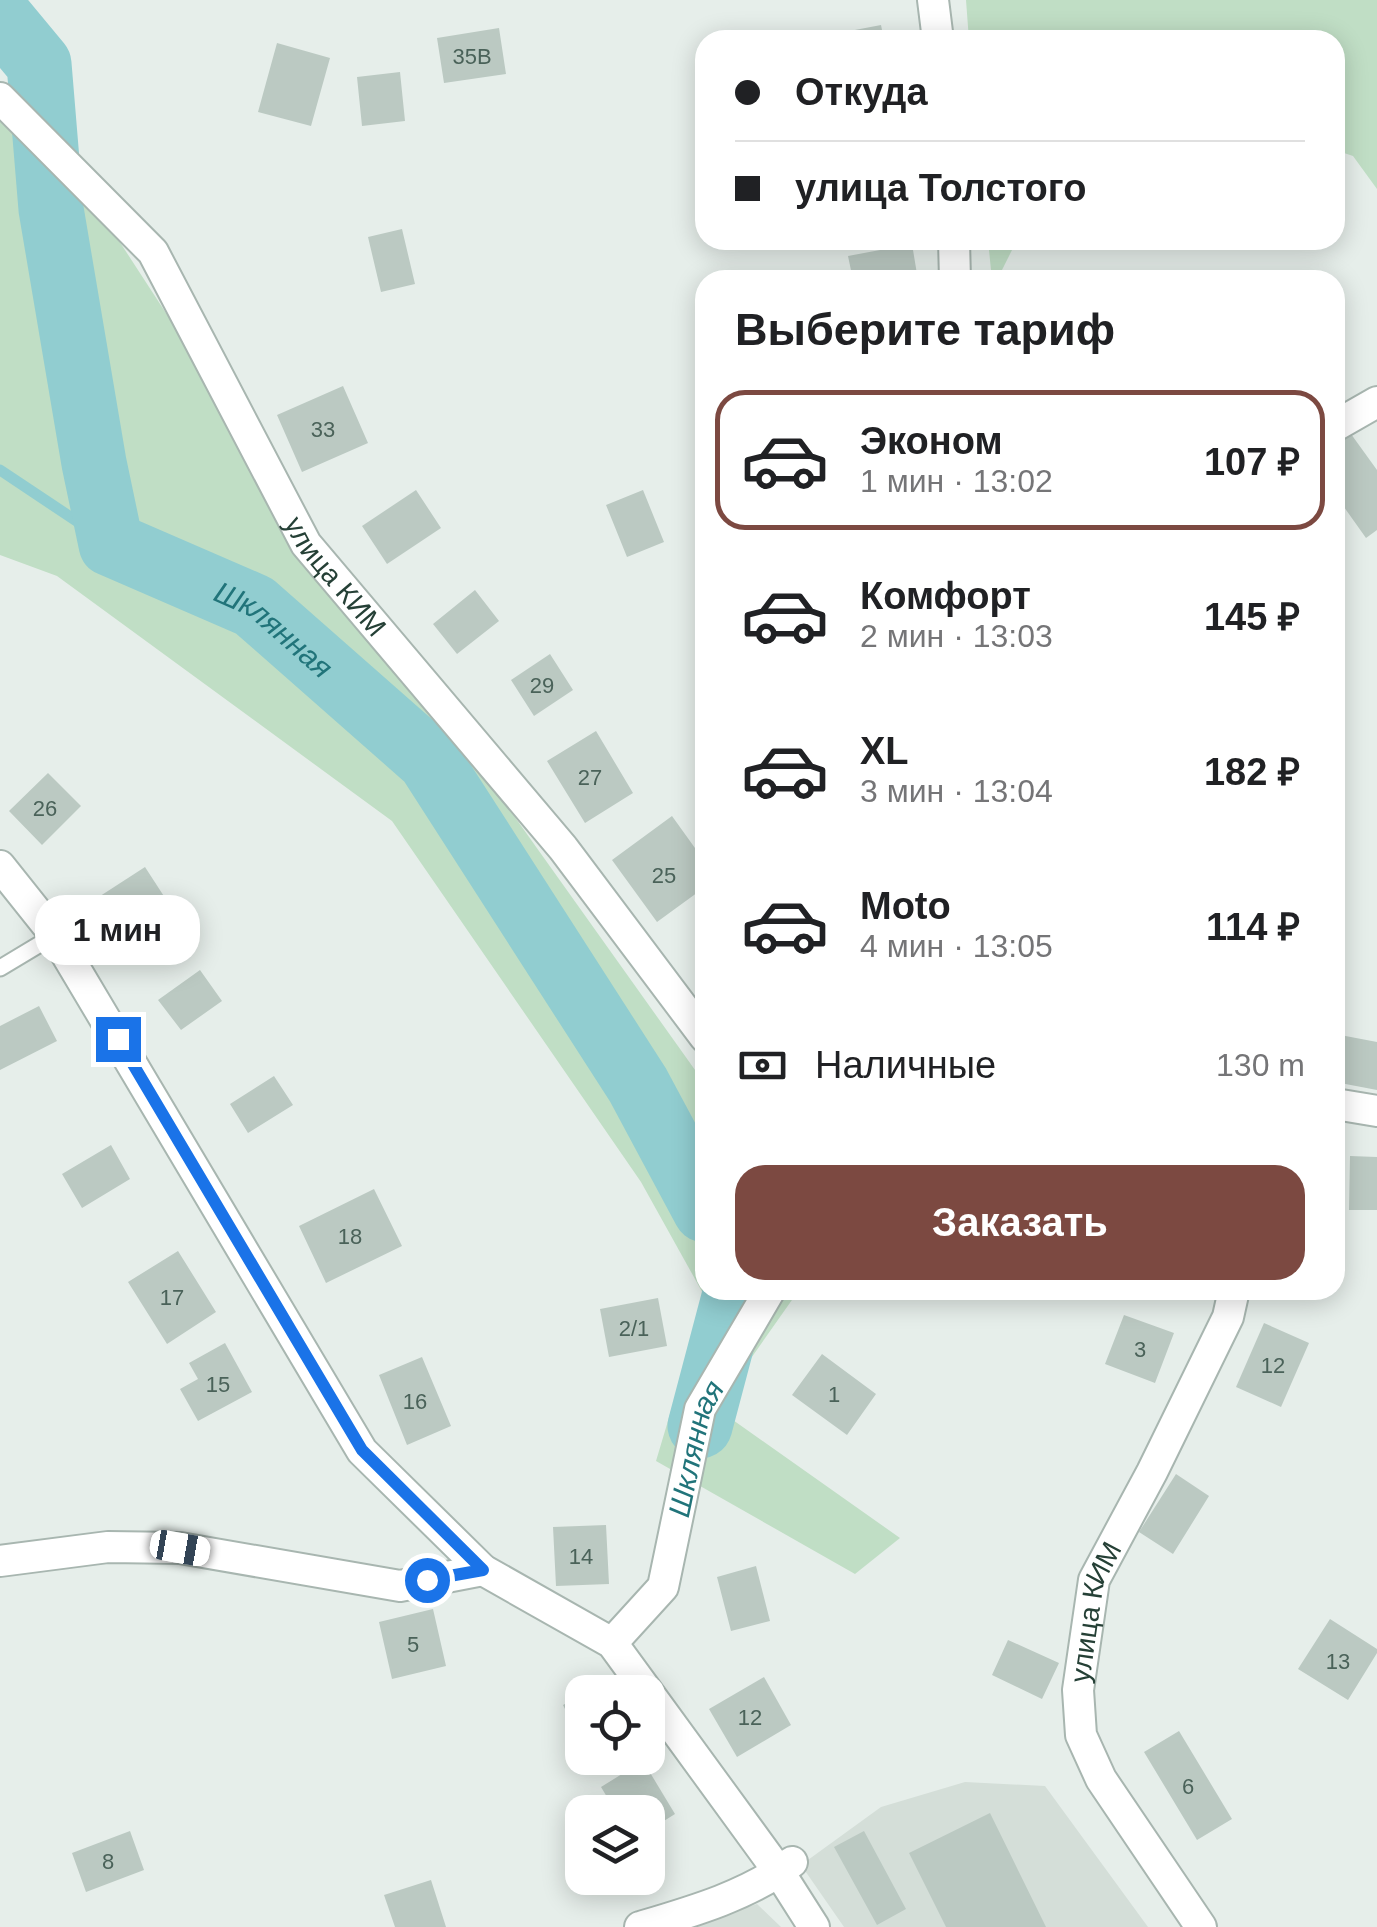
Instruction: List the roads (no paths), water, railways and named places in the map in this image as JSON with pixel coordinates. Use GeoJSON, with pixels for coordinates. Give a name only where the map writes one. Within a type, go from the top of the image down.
{"type":"FeatureCollection","features":[{"type":"Feature","properties":{"kind":"street"},"geometry":{"type":"LineString","coordinates":[[933,0],[937,30]]}},
{"type":"Feature","properties":{"kind":"street","name":"улица КИМ"},"geometry":{"type":"LineString","coordinates":[[0,98],[153,252],[306,544],[563,848],[695,1024]]}},
{"type":"Feature","properties":{"kind":"street"},"geometry":{"type":"LineString","coordinates":[[1345,420],[1377,402]]}},
{"type":"Feature","properties":{"kind":"street"},"geometry":{"type":"LineString","coordinates":[[0,866],[55,935],[362,1450],[483,1570],[613,1642],[786,1866],[814,1927]]}},
{"type":"Feature","properties":{"kind":"street"},"geometry":{"type":"LineString","coordinates":[[1345,1106],[1377,1112]]}},
{"type":"Feature","properties":{"kind":"street"},"geometry":{"type":"LineString","coordinates":[[613,1642],[663,1587],[700,1409],[764,1300]]}},
{"type":"Feature","properties":{"kind":"street","name":"улица КИМ"},"geometry":{"type":"LineString","coordinates":[[1201,1927],[1102,1778],[1081,1735],[1078,1690],[1094,1580],[1220,1334],[1232,1300]]}},
{"type":"Feature","properties":{"kind":"street"},"geometry":{"type":"LineString","coordinates":[[0,1561],[108,1547],[180,1548],[400,1586],[483,1570]]}},
{"type":"Feature","properties":{"kind":"street"},"geometry":{"type":"LineString","coordinates":[[640,1927],[706,1907],[786,1866]]}},
{"type":"Feature","properties":{"kind":"lane"},"geometry":{"type":"LineString","coordinates":[[0,968],[55,935]]}},
{"type":"Feature","properties":{"kind":"waterway","name":"Шклянная"},"geometry":{"type":"LineString","coordinates":[[0,17],[39,64],[51,209],[111,544],[254,606],[429,760],[638,1085],[695,1191]]}},
{"type":"Feature","properties":{"kind":"waterway"},"geometry":{"type":"LineString","coordinates":[[0,470],[111,544]]}},
{"type":"Feature","properties":{"kind":"waterway","name":"Шклянная"},"geometry":{"type":"LineString","coordinates":[[700,1426],[733,1300]]}}]}
